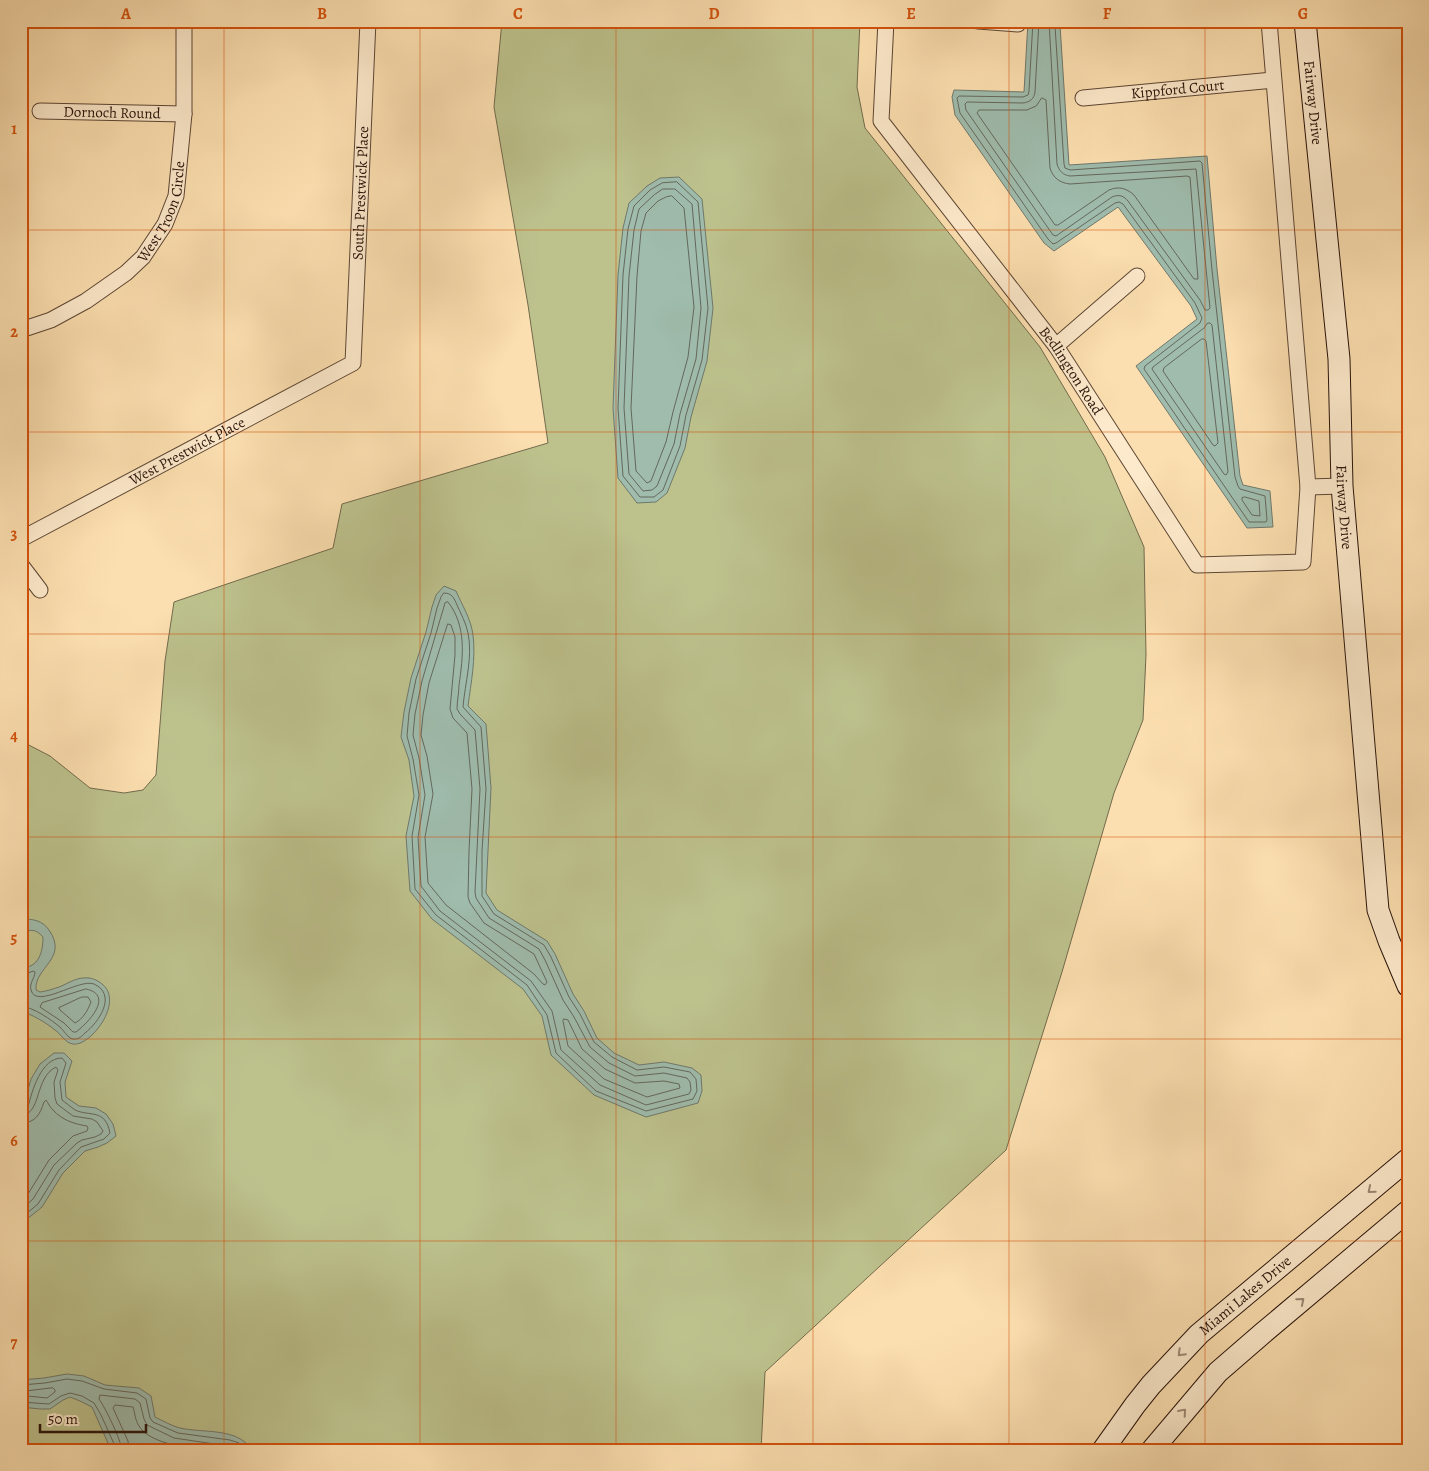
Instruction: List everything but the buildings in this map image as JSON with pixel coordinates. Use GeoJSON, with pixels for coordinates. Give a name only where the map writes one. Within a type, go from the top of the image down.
{"type":"FeatureCollection","features":[{"type":"Feature","properties":{"kind":"street","name":"West Troon Circle"},"geometry":{"type":"LineString","coordinates":[[21,330],[51,320],[86,301],[126,273],[143,258],[165,224],[176,196],[184,114],[184,21]]}},
{"type":"Feature","properties":{"kind":"street","name":"South Prestwick Place"},"geometry":{"type":"LineString","coordinates":[[353,363],[368,21]]}},
{"type":"Feature","properties":{"kind":"street","name":"Bedlington Road"},"geometry":{"type":"LineString","coordinates":[[886,21],[882,120],[1056,346],[1197,566],[1303,562],[1308,487],[1269,21]]}},
{"type":"Feature","properties":{"kind":"street"},"geometry":{"type":"LineString","coordinates":[[978,21],[1018,24]]}},
{"type":"Feature","properties":{"kind":"street","name":"Fairway Drive"},"geometry":{"type":"LineString","coordinates":[[1305,21],[1339,359],[1342,486],[1378,910],[1408,986]]}},
{"type":"Feature","properties":{"kind":"street","name":"Kippford Court"},"geometry":{"type":"LineString","coordinates":[[1083,98],[1273,80]]}},
{"type":"Feature","properties":{"kind":"street","name":"Dornoch Round"},"geometry":{"type":"LineString","coordinates":[[40,111],[184,114]]}},
{"type":"Feature","properties":{"kind":"street"},"geometry":{"type":"LineString","coordinates":[[1056,346],[1137,276]]}},
{"type":"Feature","properties":{"kind":"street","name":"West Prestwick Place"},"geometry":{"type":"LineString","coordinates":[[21,539],[353,363]]}},
{"type":"Feature","properties":{"kind":"street"},"geometry":{"type":"LineString","coordinates":[[1308,487],[1342,486]]}},
{"type":"Feature","properties":{"kind":"street"},"geometry":{"type":"LineString","coordinates":[[21,565],[40,590]]}},
{"type":"Feature","properties":{"kind":"street","name":"Miami Lakes Drive"},"geometry":{"type":"LineString","coordinates":[[1103,1450],[1151,1385],[1199,1334],[1408,1159]]}},
{"type":"Feature","properties":{"kind":"street"},"geometry":{"type":"LineString","coordinates":[[1152,1450],[1218,1372],[1408,1211]]}},
{"type":"Feature","properties":{"kind":"green space"},"geometry":{"type":"Polygon","coordinates":[[[502,21],[860,21],[857,87],[865,128],[1040,347],[1105,457],[1144,547],[1146,655],[1143,720],[1114,793],[1062,972],[1006,1150],[765,1372],[761,1450],[21,1450],[21,741],[50,756],[90,788],[124,793],[143,790],[156,775],[165,661],[174,602],[333,548],[342,504],[548,443],[528,305],[494,107],[502,21]]]}},
{"type":"Feature","properties":{"kind":"water"},"geometry":{"type":"Polygon","coordinates":[[[1028,21],[1101,21],[1060,25],[1069,165],[1207,156],[1217,269],[1240,476],[1243,485],[1270,491],[1273,527],[1247,528],[1136,366],[1197,319],[1191,306],[1118,207],[1054,251],[1044,243],[955,115],[952,97],[954,90],[1024,92],[1028,21]]]}},
{"type":"Feature","properties":{"kind":"water"},"geometry":{"type":"Polygon","coordinates":[[[679,177],[702,199],[713,308],[707,361],[691,417],[685,448],[667,493],[656,502],[637,503],[618,478],[613,408],[618,275],[623,228],[629,203],[647,186],[660,178],[679,177]]]}},
{"type":"Feature","properties":{"kind":"water"},"geometry":{"type":"Polygon","coordinates":[[[444,586],[456,591],[470,623],[474,653],[468,706],[486,724],[491,788],[486,893],[497,910],[547,941],[597,1038],[614,1053],[639,1065],[664,1062],[692,1068],[701,1075],[702,1091],[698,1103],[646,1117],[594,1095],[551,1055],[542,1016],[523,989],[432,919],[410,891],[406,836],[414,796],[409,760],[401,737],[411,678],[436,595],[444,586]]]}},
{"type":"Feature","properties":{"kind":"water"},"geometry":{"type":"Polygon","coordinates":[[[21,919],[40,922],[49,930],[54,940],[53,956],[40,975],[36,990],[40,992],[48,991],[77,979],[87,978],[94,979],[102,984],[108,992],[110,1001],[102,1022],[96,1031],[80,1043],[73,1044],[68,1042],[47,1024],[21,1011],[21,967],[32,965],[39,958],[43,937],[38,932],[33,931],[21,933],[21,919]]]}},
{"type":"Feature","properties":{"kind":"water"},"geometry":{"type":"Polygon","coordinates":[[[54,1053],[64,1053],[72,1061],[65,1082],[66,1097],[79,1106],[96,1108],[106,1114],[113,1124],[116,1136],[107,1143],[85,1151],[63,1173],[42,1207],[21,1224],[21,1115],[31,1079],[40,1064],[54,1053]]]}},
{"type":"Feature","properties":{"kind":"water"},"geometry":{"type":"Polygon","coordinates":[[[67,1374],[84,1376],[105,1385],[139,1388],[151,1396],[155,1417],[180,1428],[225,1433],[234,1436],[248,1445],[248,1450],[111,1450],[92,1407],[80,1401],[70,1397],[50,1409],[21,1407],[21,1380],[67,1374]]]}}]}
